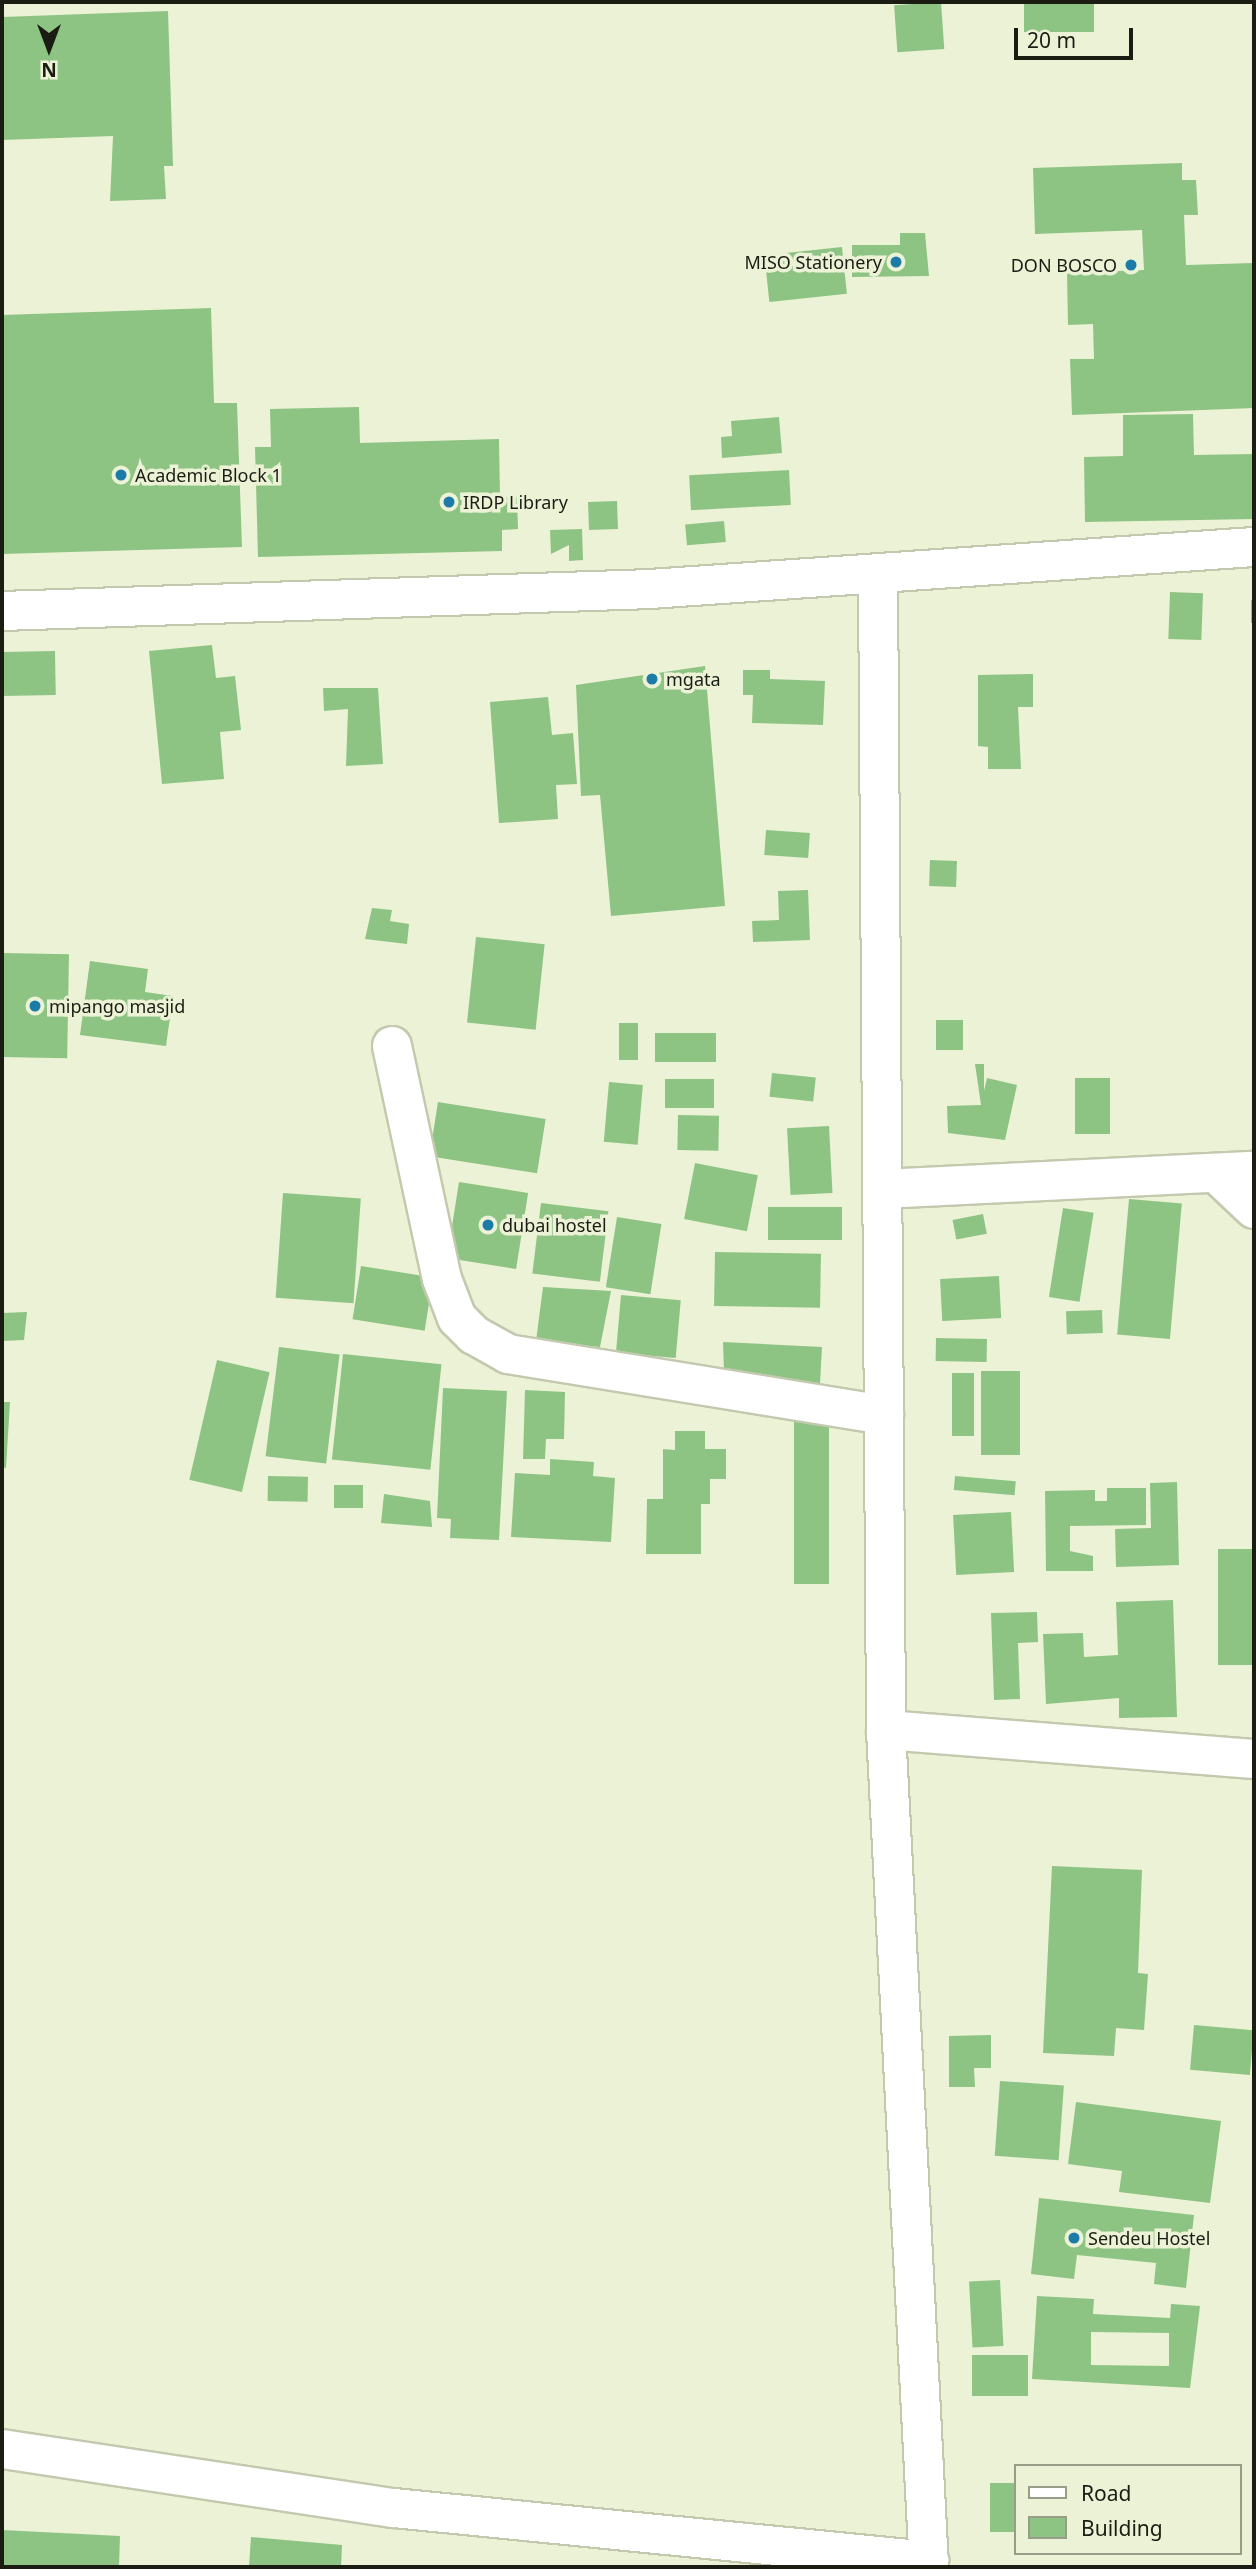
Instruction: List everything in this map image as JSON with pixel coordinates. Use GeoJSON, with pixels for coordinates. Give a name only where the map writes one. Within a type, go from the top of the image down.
{"type":"FeatureCollection","features":[{"type":"Feature","properties":{"kind":"street"},"geometry":{"type":"LineString","coordinates":[[2,611],[878,577],[1254,547]]}},
{"type":"Feature","properties":{"kind":"street"},"geometry":{"type":"LineString","coordinates":[[2,2449],[394,2508],[929,2564],[886,1730],[878,577]]}},
{"type":"Feature","properties":{"kind":"street"},"geometry":{"type":"LineString","coordinates":[[391,1046],[442,1279],[457,1318],[474,1335],[508,1354],[884,1415]]}},
{"type":"Feature","properties":{"kind":"street"},"geometry":{"type":"LineString","coordinates":[[882,1189],[1236,1172],[1254,1209]]}},
{"type":"Feature","properties":{"kind":"street"},"geometry":{"type":"LineString","coordinates":[[886,1730],[1254,1759]]}},
{"type":"Feature","properties":{"kind":"building"},"geometry":{"type":"Polygon","coordinates":[[[941,2],[944,49],[897,52],[894,5],[941,2]]]}},
{"type":"Feature","properties":{"kind":"building"},"geometry":{"type":"Polygon","coordinates":[[[1024,2],[1094,2],[1094,32],[1024,32],[1024,2]]]}},
{"type":"Feature","properties":{"kind":"building"},"geometry":{"type":"Polygon","coordinates":[[[168,11],[173,166],[164,166],[166,199],[110,201],[113,136],[2,140],[2,17],[168,11]]]}},
{"type":"Feature","properties":{"kind":"building"},"geometry":{"type":"Polygon","coordinates":[[[1182,163],[1182,180],[1196,180],[1198,215],[1184,215],[1186,265],[1254,263],[1254,408],[1072,415],[1070,359],[1094,359],[1093,324],[1068,325],[1067,273],[1144,270],[1142,230],[1035,234],[1033,168],[1182,163]]]}},
{"type":"Feature","properties":{"kind":"building"},"geometry":{"type":"Polygon","coordinates":[[[900,233],[925,233],[929,276],[852,277],[852,245],[900,245],[900,233]]]}},
{"type":"Feature","properties":{"kind":"building"},"geometry":{"type":"Polygon","coordinates":[[[842,247],[847,294],[769,302],[764,255],[842,247]]]}},
{"type":"Feature","properties":{"kind":"building","name":"Academic Block 1"},"geometry":{"type":"Polygon","coordinates":[[[211,308],[214,403],[237,403],[242,547],[2,554],[2,315],[211,308]]]}},
{"type":"Feature","properties":{"kind":"building"},"geometry":{"type":"Polygon","coordinates":[[[359,407],[360,443],[499,439],[500,497],[517,497],[518,529],[502,530],[502,551],[258,557],[255,447],[271,447],[270,409],[359,407]]]}},
{"type":"Feature","properties":{"kind":"building"},"geometry":{"type":"Polygon","coordinates":[[[1193,414],[1194,455],[1254,454],[1254,519],[1085,522],[1084,457],[1123,456],[1123,415],[1193,414]]]}},
{"type":"Feature","properties":{"kind":"building"},"geometry":{"type":"Polygon","coordinates":[[[779,417],[782,453],[722,458],[721,437],[732,436],[731,421],[779,417]]]}},
{"type":"Feature","properties":{"kind":"building"},"geometry":{"type":"Polygon","coordinates":[[[789,470],[791,505],[691,510],[689,475],[789,470]]]}},
{"type":"Feature","properties":{"kind":"building"},"geometry":{"type":"Polygon","coordinates":[[[617,501],[618,529],[589,530],[588,502],[617,501]]]}},
{"type":"Feature","properties":{"kind":"building"},"geometry":{"type":"Polygon","coordinates":[[[724,521],[726,542],[687,545],[685,524],[724,521]]]}},
{"type":"Feature","properties":{"kind":"building"},"geometry":{"type":"Polygon","coordinates":[[[582,529],[583,560],[569,561],[569,545],[551,554],[550,530],[582,529]]]}},
{"type":"Feature","properties":{"kind":"building"},"geometry":{"type":"Polygon","coordinates":[[[1170,592],[1203,593],[1201,640],[1168,639],[1170,592]]]}},
{"type":"Feature","properties":{"kind":"building"},"geometry":{"type":"Polygon","coordinates":[[[1251,600],[1254,600],[1254,623],[1251,623],[1251,600]]]}},
{"type":"Feature","properties":{"kind":"building"},"geometry":{"type":"Polygon","coordinates":[[[212,645],[216,678],[235,676],[241,730],[220,732],[224,779],[162,784],[149,651],[212,645]]]}},
{"type":"Feature","properties":{"kind":"building"},"geometry":{"type":"Polygon","coordinates":[[[55,651],[56,695],[3,696],[2,652],[55,651]]]}},
{"type":"Feature","properties":{"kind":"building"},"geometry":{"type":"Polygon","coordinates":[[[705,666],[725,906],[611,916],[600,795],[581,796],[576,685],[705,666]]]}},
{"type":"Feature","properties":{"kind":"building"},"geometry":{"type":"Polygon","coordinates":[[[743,670],[770,670],[770,679],[825,681],[823,725],[752,723],[753,695],[743,695],[743,670]]]}},
{"type":"Feature","properties":{"kind":"building"},"geometry":{"type":"Polygon","coordinates":[[[1033,674],[1033,707],[1018,707],[1021,769],[988,769],[988,747],[978,746],[978,675],[1033,674]]]}},
{"type":"Feature","properties":{"kind":"building"},"geometry":{"type":"Polygon","coordinates":[[[323,688],[378,688],[383,764],[346,766],[348,709],[324,711],[323,688]]]}},
{"type":"Feature","properties":{"kind":"building"},"geometry":{"type":"Polygon","coordinates":[[[548,697],[552,735],[573,733],[577,784],[556,785],[558,819],[499,823],[490,702],[548,697]]]}},
{"type":"Feature","properties":{"kind":"building"},"geometry":{"type":"Polygon","coordinates":[[[766,830],[810,833],[808,858],[764,855],[766,830]]]}},
{"type":"Feature","properties":{"kind":"building"},"geometry":{"type":"Polygon","coordinates":[[[930,860],[957,861],[956,887],[929,886],[930,860]]]}},
{"type":"Feature","properties":{"kind":"building"},"geometry":{"type":"Polygon","coordinates":[[[808,890],[810,940],[753,942],[752,921],[779,920],[778,891],[808,890]]]}},
{"type":"Feature","properties":{"kind":"building"},"geometry":{"type":"Polygon","coordinates":[[[372,908],[392,910],[390,921],[409,924],[407,944],[365,939],[372,908]]]}},
{"type":"Feature","properties":{"kind":"building"},"geometry":{"type":"Polygon","coordinates":[[[476,937],[545,944],[536,1030],[467,1023],[476,937]]]}},
{"type":"Feature","properties":{"kind":"building","name":"mipango masjid"},"geometry":{"type":"Polygon","coordinates":[[[2,953],[69,954],[67,1058],[2,1057],[2,953]]]}},
{"type":"Feature","properties":{"kind":"building"},"geometry":{"type":"Polygon","coordinates":[[[90,961],[148,969],[145,992],[173,996],[166,1046],[80,1035],[90,961]]]}},
{"type":"Feature","properties":{"kind":"building"},"geometry":{"type":"Polygon","coordinates":[[[936,1020],[963,1020],[963,1050],[936,1050],[936,1020]]]}},
{"type":"Feature","properties":{"kind":"building"},"geometry":{"type":"Polygon","coordinates":[[[619,1023],[638,1023],[638,1060],[619,1060],[619,1023]]]}},
{"type":"Feature","properties":{"kind":"building"},"geometry":{"type":"Polygon","coordinates":[[[655,1033],[716,1033],[716,1062],[655,1062],[655,1033]]]}},
{"type":"Feature","properties":{"kind":"building"},"geometry":{"type":"Polygon","coordinates":[[[975,1064],[984,1064],[984,1091],[987,1078],[1017,1085],[1005,1140],[948,1133],[947,1106],[981,1105],[975,1064]]]}},
{"type":"Feature","properties":{"kind":"building"},"geometry":{"type":"Polygon","coordinates":[[[772,1073],[816,1078],[813,1101],[769,1097],[772,1073]]]}},
{"type":"Feature","properties":{"kind":"building"},"geometry":{"type":"Polygon","coordinates":[[[1075,1078],[1110,1078],[1110,1134],[1075,1134],[1075,1078]]]}},
{"type":"Feature","properties":{"kind":"building"},"geometry":{"type":"Polygon","coordinates":[[[665,1079],[714,1079],[714,1108],[665,1108],[665,1079]]]}},
{"type":"Feature","properties":{"kind":"building"},"geometry":{"type":"Polygon","coordinates":[[[609,1082],[643,1085],[638,1145],[604,1142],[609,1082]]]}},
{"type":"Feature","properties":{"kind":"building"},"geometry":{"type":"Polygon","coordinates":[[[438,1102],[546,1119],[537,1173],[429,1156],[438,1102]]]}},
{"type":"Feature","properties":{"kind":"building"},"geometry":{"type":"Polygon","coordinates":[[[678,1115],[719,1116],[718,1151],[677,1150],[678,1115]]]}},
{"type":"Feature","properties":{"kind":"building"},"geometry":{"type":"Polygon","coordinates":[[[829,1126],[833,1193],[791,1195],[787,1128],[829,1126]]]}},
{"type":"Feature","properties":{"kind":"building"},"geometry":{"type":"Polygon","coordinates":[[[695,1163],[758,1175],[747,1231],[684,1219],[695,1163]]]}},
{"type":"Feature","properties":{"kind":"building","name":"dubai hostel"},"geometry":{"type":"Polygon","coordinates":[[[459,1182],[528,1193],[516,1269],[447,1258],[459,1182]]]}},
{"type":"Feature","properties":{"kind":"building"},"geometry":{"type":"Polygon","coordinates":[[[283,1193],[361,1198],[353,1303],[276,1298],[283,1193]]]}},
{"type":"Feature","properties":{"kind":"building"},"geometry":{"type":"Polygon","coordinates":[[[1129,1199],[1182,1204],[1170,1339],[1117,1334],[1129,1199]]]}},
{"type":"Feature","properties":{"kind":"building"},"geometry":{"type":"Polygon","coordinates":[[[541,1203],[608,1211],[600,1282],[532,1273],[541,1203]]]}},
{"type":"Feature","properties":{"kind":"building"},"geometry":{"type":"Polygon","coordinates":[[[768,1207],[842,1207],[842,1240],[768,1240],[768,1207]]]}},
{"type":"Feature","properties":{"kind":"building"},"geometry":{"type":"Polygon","coordinates":[[[1063,1208],[1094,1213],[1080,1302],[1049,1297],[1063,1208]]]}},
{"type":"Feature","properties":{"kind":"building"},"geometry":{"type":"Polygon","coordinates":[[[983,1214],[987,1234],[956,1240],[953,1220],[983,1214]]]}},
{"type":"Feature","properties":{"kind":"building"},"geometry":{"type":"Polygon","coordinates":[[[617,1217],[661,1224],[650,1294],[606,1287],[617,1217]]]}},
{"type":"Feature","properties":{"kind":"building"},"geometry":{"type":"Polygon","coordinates":[[[715,1252],[821,1254],[820,1308],[714,1306],[715,1252]]]}},
{"type":"Feature","properties":{"kind":"building"},"geometry":{"type":"Polygon","coordinates":[[[361,1266],[433,1277],[425,1331],[353,1319],[361,1266]]]}},
{"type":"Feature","properties":{"kind":"building"},"geometry":{"type":"Polygon","coordinates":[[[999,1276],[1001,1318],[942,1321],[940,1279],[999,1276]]]}},
{"type":"Feature","properties":{"kind":"building"},"geometry":{"type":"Polygon","coordinates":[[[543,1287],[611,1291],[600,1347],[536,1341],[543,1287]]]}},
{"type":"Feature","properties":{"kind":"building"},"geometry":{"type":"Polygon","coordinates":[[[621,1295],[681,1300],[676,1358],[616,1353],[621,1295]]]}},
{"type":"Feature","properties":{"kind":"building"},"geometry":{"type":"Polygon","coordinates":[[[1102,1310],[1103,1333],[1067,1334],[1066,1311],[1102,1310]]]}},
{"type":"Feature","properties":{"kind":"building"},"geometry":{"type":"Polygon","coordinates":[[[27,1312],[24,1340],[2,1341],[2,1313],[27,1312]]]}},
{"type":"Feature","properties":{"kind":"building"},"geometry":{"type":"Polygon","coordinates":[[[936,1338],[987,1339],[987,1362],[936,1361],[936,1338]]]}},
{"type":"Feature","properties":{"kind":"building"},"geometry":{"type":"Polygon","coordinates":[[[723,1342],[822,1347],[820,1384],[724,1373],[723,1342]]]}},
{"type":"Feature","properties":{"kind":"building"},"geometry":{"type":"Polygon","coordinates":[[[279,1347],[340,1354],[326,1464],[266,1456],[279,1347]]]}},
{"type":"Feature","properties":{"kind":"building"},"geometry":{"type":"Polygon","coordinates":[[[343,1354],[441,1364],[430,1470],[332,1459],[343,1354]]]}},
{"type":"Feature","properties":{"kind":"building"},"geometry":{"type":"Polygon","coordinates":[[[217,1360],[270,1372],[242,1492],[189,1480],[217,1360]]]}},
{"type":"Feature","properties":{"kind":"building"},"geometry":{"type":"Polygon","coordinates":[[[981,1371],[1020,1371],[1020,1455],[981,1455],[981,1371]]]}},
{"type":"Feature","properties":{"kind":"building"},"geometry":{"type":"Polygon","coordinates":[[[952,1373],[974,1373],[974,1436],[952,1436],[952,1373]]]}},
{"type":"Feature","properties":{"kind":"building"},"geometry":{"type":"Polygon","coordinates":[[[443,1388],[507,1391],[499,1540],[450,1538],[451,1519],[437,1518],[443,1388]]]}},
{"type":"Feature","properties":{"kind":"building"},"geometry":{"type":"Polygon","coordinates":[[[525,1390],[565,1392],[564,1439],[546,1439],[545,1459],[523,1459],[525,1390]]]}},
{"type":"Feature","properties":{"kind":"building"},"geometry":{"type":"Polygon","coordinates":[[[2,1402],[10,1402],[6,1468],[2,1467],[2,1402]]]}},
{"type":"Feature","properties":{"kind":"building"},"geometry":{"type":"Polygon","coordinates":[[[794,1419],[829,1419],[829,1584],[794,1584],[794,1419]]]}},
{"type":"Feature","properties":{"kind":"building"},"geometry":{"type":"Polygon","coordinates":[[[675,1431],[705,1431],[705,1449],[726,1449],[726,1479],[710,1479],[710,1504],[701,1504],[701,1554],[646,1554],[647,1499],[663,1499],[663,1449],[675,1450],[675,1431]]]}},
{"type":"Feature","properties":{"kind":"building"},"geometry":{"type":"Polygon","coordinates":[[[550,1459],[594,1462],[593,1476],[615,1478],[611,1542],[511,1537],[515,1473],[550,1475],[550,1459]]]}},
{"type":"Feature","properties":{"kind":"building"},"geometry":{"type":"Polygon","coordinates":[[[268,1476],[308,1477],[308,1502],[268,1501],[268,1476]]]}},
{"type":"Feature","properties":{"kind":"building"},"geometry":{"type":"Polygon","coordinates":[[[955,1476],[1016,1481],[1015,1495],[954,1490],[955,1476]]]}},
{"type":"Feature","properties":{"kind":"building"},"geometry":{"type":"Polygon","coordinates":[[[1177,1482],[1179,1565],[1116,1567],[1115,1529],[1151,1528],[1150,1483],[1177,1482]]]}},
{"type":"Feature","properties":{"kind":"building"},"geometry":{"type":"Polygon","coordinates":[[[334,1485],[363,1485],[363,1508],[334,1508],[334,1485]]]}},
{"type":"Feature","properties":{"kind":"building"},"geometry":{"type":"Polygon","coordinates":[[[1107,1488],[1146,1488],[1146,1525],[1070,1526],[1070,1551],[1093,1556],[1093,1571],[1046,1571],[1045,1491],[1095,1490],[1095,1501],[1107,1501],[1107,1488]]]}},
{"type":"Feature","properties":{"kind":"building"},"geometry":{"type":"Polygon","coordinates":[[[384,1494],[430,1501],[432,1527],[381,1523],[384,1494]]]}},
{"type":"Feature","properties":{"kind":"building"},"geometry":{"type":"Polygon","coordinates":[[[1011,1512],[1014,1572],[956,1575],[953,1515],[1011,1512]]]}},
{"type":"Feature","properties":{"kind":"building"},"geometry":{"type":"Polygon","coordinates":[[[1218,1549],[1254,1549],[1254,1665],[1218,1665],[1218,1549]]]}},
{"type":"Feature","properties":{"kind":"building"},"geometry":{"type":"Polygon","coordinates":[[[1173,1600],[1177,1717],[1119,1718],[1119,1698],[1046,1704],[1043,1634],[1083,1633],[1084,1657],[1118,1655],[1116,1602],[1173,1600]]]}},
{"type":"Feature","properties":{"kind":"building"},"geometry":{"type":"Polygon","coordinates":[[[1037,1612],[1038,1642],[1018,1643],[1020,1699],[994,1700],[991,1613],[1037,1612]]]}},
{"type":"Feature","properties":{"kind":"building"},"geometry":{"type":"Polygon","coordinates":[[[1052,1866],[1142,1870],[1138,1973],[1148,1974],[1144,2030],[1116,2028],[1114,2056],[1043,2053],[1052,1866]]]}},
{"type":"Feature","properties":{"kind":"building"},"geometry":{"type":"Polygon","coordinates":[[[1194,2025],[1254,2030],[1250,2075],[1190,2070],[1194,2025]]]}},
{"type":"Feature","properties":{"kind":"building"},"geometry":{"type":"Polygon","coordinates":[[[991,2035],[991,2068],[974,2068],[975,2087],[949,2087],[949,2036],[991,2035]]]}},
{"type":"Feature","properties":{"kind":"building"},"geometry":{"type":"Polygon","coordinates":[[[1000,2081],[1064,2085],[1059,2160],[995,2156],[1000,2081]]]}},
{"type":"Feature","properties":{"kind":"building"},"geometry":{"type":"Polygon","coordinates":[[[1076,2102],[1221,2121],[1210,2203],[1119,2192],[1122,2171],[1068,2164],[1076,2102]]]}},
{"type":"Feature","properties":{"kind":"building"},"geometry":{"type":"Polygon","coordinates":[[[1039,2198],[1194,2215],[1186,2288],[1154,2284],[1156,2263],[1077,2255],[1074,2279],[1031,2274],[1039,2198]]]}},
{"type":"Feature","properties":{"kind":"building"},"geometry":{"type":"Polygon","coordinates":[[[1000,2280],[1003,2346],[972,2348],[969,2282],[1000,2280]]]}},
{"type":"Feature","properties":{"kind":"building"},"geometry":{"type":"Polygon","coordinates":[[[1037,2296],[1094,2299],[1093,2314],[1170,2318],[1171,2304],[1200,2306],[1190,2388],[1032,2379],[1037,2296]],[[1091,2332],[1091,2365],[1169,2366],[1169,2333],[1091,2332]]]}},
{"type":"Feature","properties":{"kind":"building"},"geometry":{"type":"Polygon","coordinates":[[[972,2355],[1028,2355],[1028,2396],[972,2396],[972,2355]]]}},
{"type":"Feature","properties":{"kind":"building"},"geometry":{"type":"Polygon","coordinates":[[[990,2483],[1014,2483],[1014,2532],[990,2532],[990,2483]]]}},
{"type":"Feature","properties":{"kind":"building"},"geometry":{"type":"Polygon","coordinates":[[[2,2530],[120,2536],[119,2567],[2,2567],[2,2530]]]}},
{"type":"Feature","properties":{"kind":"building"},"geometry":{"type":"Polygon","coordinates":[[[251,2537],[342,2545],[341,2567],[249,2567],[251,2537]]]}},
{"type":"Feature","properties":{"kind":"place","name":"MISO Stationery"},"geometry":{"type":"Point","coordinates":[896,262]}},
{"type":"Feature","properties":{"kind":"place","name":"DON BOSCO"},"geometry":{"type":"Point","coordinates":[1131,265]}},
{"type":"Feature","properties":{"kind":"place","name":"Academic Block 1"},"geometry":{"type":"Point","coordinates":[121,475]}},
{"type":"Feature","properties":{"kind":"place","name":"IRDP Library"},"geometry":{"type":"Point","coordinates":[449,502]}},
{"type":"Feature","properties":{"kind":"place","name":"mgata"},"geometry":{"type":"Point","coordinates":[652,679]}},
{"type":"Feature","properties":{"kind":"place","name":"mipango masjid"},"geometry":{"type":"Point","coordinates":[35,1006]}},
{"type":"Feature","properties":{"kind":"place","name":"dubai hostel"},"geometry":{"type":"Point","coordinates":[488,1225]}},
{"type":"Feature","properties":{"kind":"place","name":"Sendeu Hostel"},"geometry":{"type":"Point","coordinates":[1074,2238]}}]}
